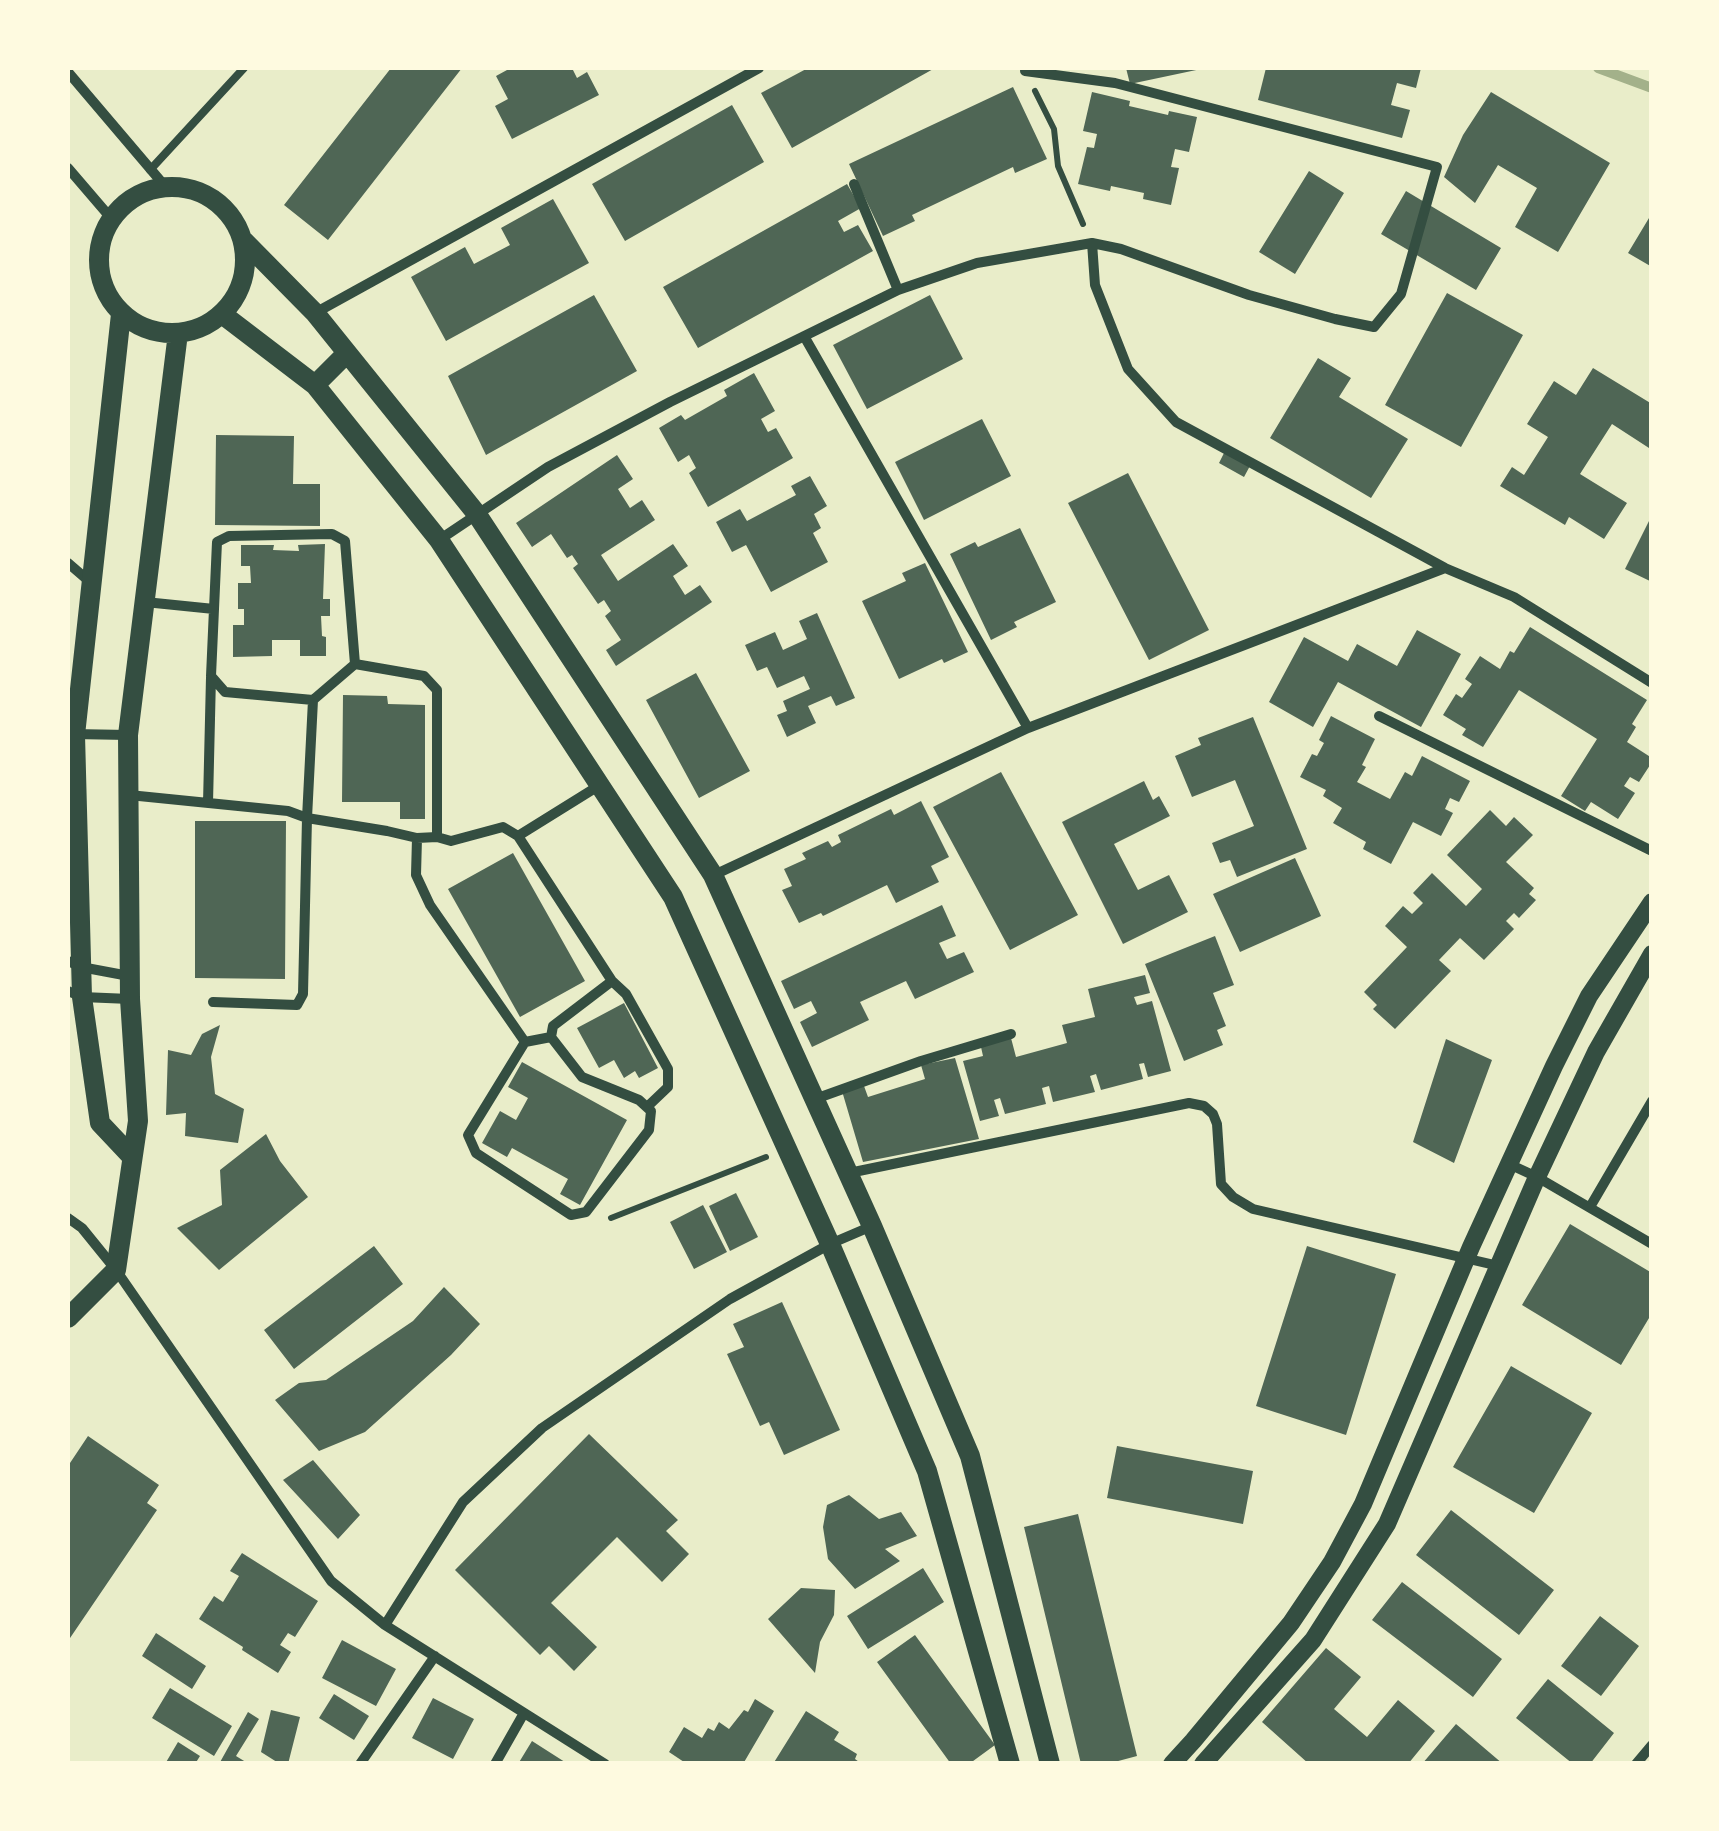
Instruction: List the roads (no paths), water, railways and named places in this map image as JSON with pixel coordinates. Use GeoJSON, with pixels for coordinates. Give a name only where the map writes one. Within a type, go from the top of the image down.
{"type":"FeatureCollection","features":[{"type":"Feature","properties":{"kind":"main road"},"geometry":{"type":"LineString","coordinates":[[244,242],[245,268],[238,294],[222,314],[202,328],[178,334],[147,330],[121,314],[101,285],[97,250],[110,218],[133,196],[157,178],[214,198],[232,217],[244,242],[315,313],[476,513],[713,875],[872,1226],[970,1456],[1050,1764]]}},
{"type":"Feature","properties":{"kind":"main road"},"geometry":{"type":"LineString","coordinates":[[121,314],[71,734],[74,964],[75,994],[100,1123],[132,1157]]}},
{"type":"Feature","properties":{"kind":"main road"},"geometry":{"type":"LineString","coordinates":[[222,314],[314,384],[439,540],[673,897],[830,1244],[926,1470],[1010,1764]]}},
{"type":"Feature","properties":{"kind":"main road"},"geometry":{"type":"LineString","coordinates":[[68,1318],[116,1270],[138,1121],[130,998],[128,735],[178,334]]}},
{"type":"Feature","properties":{"kind":"main road"},"geometry":{"type":"LineString","coordinates":[[314,384],[348,354]]}},
{"type":"Feature","properties":{"kind":"street"},"geometry":{"type":"LineString","coordinates":[[315,313],[759,68]]}},
{"type":"Feature","properties":{"kind":"street"},"geometry":{"type":"LineString","coordinates":[[439,540],[565,458],[670,402],[898,290],[976,263],[1092,243],[1122,248],[1249,295],[1374,327],[1401,294],[1438,166],[1115,83],[1025,71]]}},
{"type":"Feature","properties":{"kind":"street"},"geometry":{"type":"LineString","coordinates":[[68,72],[157,178]]}},
{"type":"Feature","properties":{"kind":"street"},"geometry":{"type":"LineString","coordinates":[[68,168],[110,218]]}},
{"type":"Feature","properties":{"kind":"street"},"geometry":{"type":"LineString","coordinates":[[854,184],[898,290]]}},
{"type":"Feature","properties":{"kind":"street"},"geometry":{"type":"LineString","coordinates":[[1092,243],[1094,284],[1128,368],[1176,422],[1445,568],[1514,598],[1652,683]]}},
{"type":"Feature","properties":{"kind":"street"},"geometry":{"type":"LineString","coordinates":[[804,336],[1028,728]]}},
{"type":"Feature","properties":{"kind":"street"},"geometry":{"type":"LineString","coordinates":[[208,803],[218,542],[229,536],[332,534],[345,541],[355,664]]}},
{"type":"Feature","properties":{"kind":"street"},"geometry":{"type":"LineString","coordinates":[[68,563],[90,583]]}},
{"type":"Feature","properties":{"kind":"street"},"geometry":{"type":"LineString","coordinates":[[713,875],[1028,728],[1445,568]]}},
{"type":"Feature","properties":{"kind":"street"},"geometry":{"type":"LineString","coordinates":[[145,602],[214,610]]}},
{"type":"Feature","properties":{"kind":"street"},"geometry":{"type":"LineString","coordinates":[[211,676],[225,692],[312,700],[355,664],[424,676],[437,690],[437,837]]}},
{"type":"Feature","properties":{"kind":"street"},"geometry":{"type":"LineString","coordinates":[[213,1002],[296,1005],[303,994],[312,700]]}},
{"type":"Feature","properties":{"kind":"street"},"geometry":{"type":"LineString","coordinates":[[1379,716],[1652,851]]}},
{"type":"Feature","properties":{"kind":"street"},"geometry":{"type":"LineString","coordinates":[[71,734],[128,735]]}},
{"type":"Feature","properties":{"kind":"street"},"geometry":{"type":"LineString","coordinates":[[518,836],[600,785]]}},
{"type":"Feature","properties":{"kind":"street"},"geometry":{"type":"LineString","coordinates":[[129,795],[288,812],[416,838],[451,841],[504,827],[518,836],[612,982],[626,994],[668,1069],[668,1087],[647,1108]]}},
{"type":"Feature","properties":{"kind":"street"},"geometry":{"type":"LineString","coordinates":[[416,838],[416,875],[430,905],[524,1042]]}},
{"type":"Feature","properties":{"kind":"street"},"geometry":{"type":"LineString","coordinates":[[1172,1764],[1291,1622],[1332,1562],[1363,1504],[1508,1164],[1582,1011],[1652,902]]}},
{"type":"Feature","properties":{"kind":"street"},"geometry":{"type":"LineString","coordinates":[[1193,1741],[1211,1761],[1313,1640],[1388,1524],[1537,1177],[1610,1026],[1652,954]]}},
{"type":"Feature","properties":{"kind":"street"},"geometry":{"type":"LineString","coordinates":[[74,964],[130,976]]}},
{"type":"Feature","properties":{"kind":"street"},"geometry":{"type":"LineString","coordinates":[[551,1037],[524,1042],[468,1135],[476,1153],[571,1216],[586,1212],[650,1130],[650,1111],[639,1100],[582,1077],[551,1037],[552,1026],[612,982]]}},
{"type":"Feature","properties":{"kind":"street"},"geometry":{"type":"LineString","coordinates":[[75,994],[130,998]]}},
{"type":"Feature","properties":{"kind":"street"},"geometry":{"type":"LineString","coordinates":[[1582,1011],[1610,1026]]}},
{"type":"Feature","properties":{"kind":"street"},"geometry":{"type":"LineString","coordinates":[[815,1099],[920,1061],[1011,1034]]}},
{"type":"Feature","properties":{"kind":"street"},"geometry":{"type":"LineString","coordinates":[[1590,1207],[1652,1101]]}},
{"type":"Feature","properties":{"kind":"street"},"geometry":{"type":"LineString","coordinates":[[848,1174],[1189,1103],[1204,1106],[1213,1114],[1222,1184],[1233,1197],[1253,1209],[1500,1266]]}},
{"type":"Feature","properties":{"kind":"street"},"geometry":{"type":"LineString","coordinates":[[1508,1164],[1652,1244]]}},
{"type":"Feature","properties":{"kind":"street"},"geometry":{"type":"LineString","coordinates":[[68,1218],[82,1228],[116,1270],[331,1581],[384,1625],[604,1764]]}},
{"type":"Feature","properties":{"kind":"street"},"geometry":{"type":"LineString","coordinates":[[384,1625],[463,1502],[542,1428],[730,1298],[872,1226]]}},
{"type":"Feature","properties":{"kind":"street"},"geometry":{"type":"LineString","coordinates":[[1410,1392],[1439,1404]]}},
{"type":"Feature","properties":{"kind":"street"},"geometry":{"type":"LineString","coordinates":[[1291,1622],[1313,1640]]}},
{"type":"Feature","properties":{"kind":"street"},"geometry":{"type":"LineString","coordinates":[[360,1764],[435,1656]]}},
{"type":"Feature","properties":{"kind":"street"},"geometry":{"type":"LineString","coordinates":[[496,1764],[524,1713]]}},
{"type":"Feature","properties":{"kind":"street"},"geometry":{"type":"LineString","coordinates":[[1636,1764],[1652,1745]]}},
{"type":"Feature","properties":{"kind":"lane"},"geometry":{"type":"LineString","coordinates":[[157,178],[244,68]]}},
{"type":"Feature","properties":{"kind":"waterway"},"geometry":{"type":"LineString","coordinates":[[1598,68],[1652,88]]}}]}
